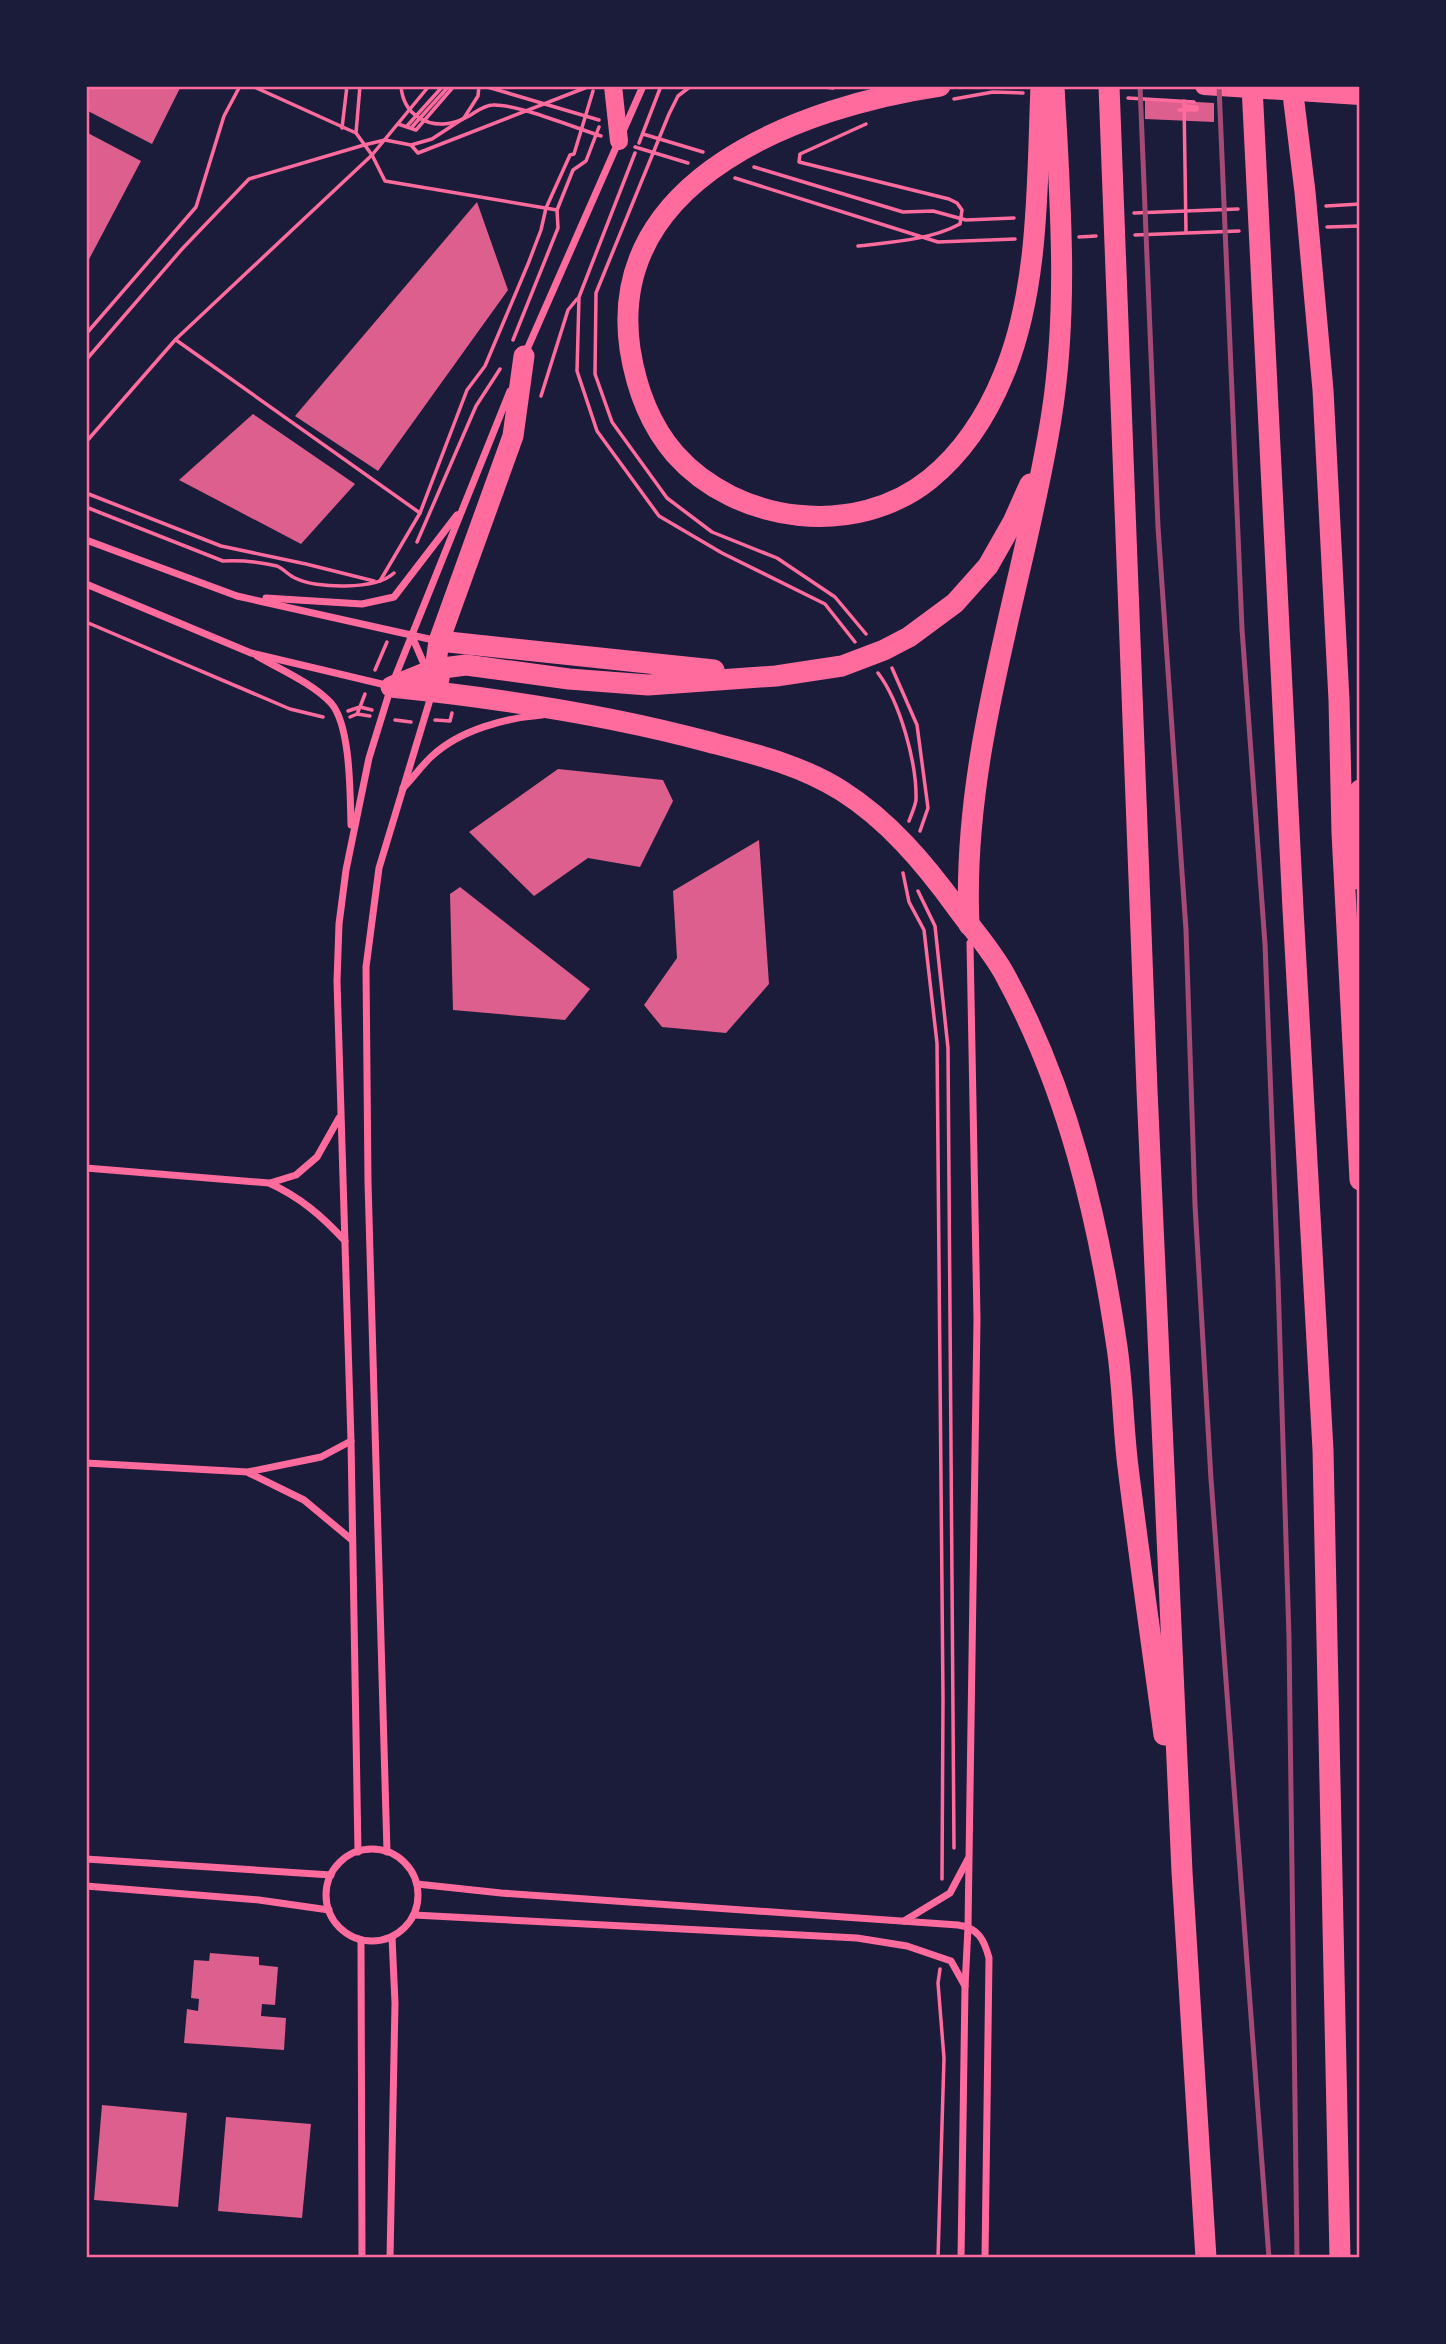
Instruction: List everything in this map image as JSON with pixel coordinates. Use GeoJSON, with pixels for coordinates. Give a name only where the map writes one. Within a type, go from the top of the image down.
{"type":"FeatureCollection","features":[{"type":"Feature","properties":{"kind":"highway"},"geometry":{"type":"LineString","coordinates":[[940,86],[880,96],[827,112],[786,128],[751,146],[694,181],[648,240],[631,290],[628,337],[633,365],[643,400],[659,431],[675,454],[715,487],[760,508],[814,517],[844,515],[871,509],[900,498],[927,481],[949,462],[970,437],[987,411],[1004,375],[1028,292],[1034,90]]}},
{"type":"Feature","properties":{"kind":"highway"},"geometry":{"type":"LineString","coordinates":[[970,943],[967,889],[975,800],[990,702],[1045,451],[1059,366],[1062,304],[1061,228],[1054,86]]}},
{"type":"Feature","properties":{"kind":"highway"},"geometry":{"type":"LineString","coordinates":[[1252,86],[1323,1450],[1340,2258]]}},
{"type":"Feature","properties":{"kind":"highway"},"geometry":{"type":"LineString","coordinates":[[1292,86],[1305,192],[1323,390],[1360,1180]]}},
{"type":"Feature","properties":{"kind":"highway"},"geometry":{"type":"LineString","coordinates":[[1114,92],[1147,1090],[1182,1872],[1206,2258]]}},
{"type":"Feature","properties":{"kind":"highway"},"geometry":{"type":"LineString","coordinates":[[439,684],[439,641],[513,436],[518,349]]}},
{"type":"Feature","properties":{"kind":"highway"},"geometry":{"type":"LineString","coordinates":[[439,684],[466,665],[569,679],[648,685],[776,676],[842,666],[884,650],[931,622],[955,603],[988,566],[1013,522],[1045,451]]}},
{"type":"Feature","properties":{"kind":"highway"},"geometry":{"type":"LineString","coordinates":[[439,641],[776,676]]}},
{"type":"Feature","properties":{"kind":"highway"},"geometry":{"type":"LineString","coordinates":[[380,684],[439,684],[670,731],[779,760],[841,790],[901,840],[936,879],[1003,971],[1040,1046],[1075,1147],[1098,1234],[1117,1350],[1128,1465],[1182,1872]]}},
{"type":"Feature","properties":{"kind":"highway"},"geometry":{"type":"LineString","coordinates":[[1359,1150],[1357,825],[1360,790]]}},
{"type":"Feature","properties":{"kind":"main road"},"geometry":{"type":"LineString","coordinates":[[606,89],[621,142]]}},
{"type":"Feature","properties":{"kind":"main road"},"geometry":{"type":"LineString","coordinates":[[1204,94],[1357,95]]}},
{"type":"Feature","properties":{"kind":"street"},"geometry":{"type":"LineString","coordinates":[[358,1852],[351,1441],[337,981],[339,924],[352,836],[369,758],[382,715],[380,684],[411,634],[463,507],[518,349],[621,142],[643,86]]}},
{"type":"Feature","properties":{"kind":"street"},"geometry":{"type":"LineString","coordinates":[[237,596],[362,604],[394,597],[463,507]]}},
{"type":"Feature","properties":{"kind":"street"},"geometry":{"type":"LineString","coordinates":[[86,540],[237,596],[439,641]]}},
{"type":"Feature","properties":{"kind":"street"},"geometry":{"type":"LineString","coordinates":[[86,584],[251,653],[314,690],[332,704],[340,722],[349,761],[352,836]]}},
{"type":"Feature","properties":{"kind":"street"},"geometry":{"type":"LineString","coordinates":[[387,1852],[368,1182],[366,967],[379,868],[400,791],[423,721],[439,684],[411,634]]}},
{"type":"Feature","properties":{"kind":"street"},"geometry":{"type":"LineString","coordinates":[[251,653],[380,684]]}},
{"type":"Feature","properties":{"kind":"street"},"geometry":{"type":"LineString","coordinates":[[400,791],[433,755],[453,741],[514,717],[579,712]]}},
{"type":"Feature","properties":{"kind":"street"},"geometry":{"type":"LineString","coordinates":[[961,2258],[970,1855],[977,1319],[970,943]]}},
{"type":"Feature","properties":{"kind":"street"},"geometry":{"type":"LineString","coordinates":[[269,1183],[296,1175],[317,1157],[341,1116]]}},
{"type":"Feature","properties":{"kind":"street"},"geometry":{"type":"LineString","coordinates":[[86,1168],[269,1183],[292,1193],[307,1204],[345,1241]]}},
{"type":"Feature","properties":{"kind":"street"},"geometry":{"type":"LineString","coordinates":[[86,1463],[248,1472],[321,1457],[351,1441]]}},
{"type":"Feature","properties":{"kind":"street"},"geometry":{"type":"LineString","coordinates":[[248,1472],[304,1500],[352,1540]]}},
{"type":"Feature","properties":{"kind":"street"},"geometry":{"type":"LineString","coordinates":[[358,1852],[387,1852],[406,1864],[417,1884],[414,1915],[408,1924],[392,1937],[361,1940],[341,1929],[329,1910],[326,1899],[331,1875],[347,1857],[358,1852]]}},
{"type":"Feature","properties":{"kind":"street"},"geometry":{"type":"LineString","coordinates":[[904,1921],[950,1893],[970,1855]]}},
{"type":"Feature","properties":{"kind":"street"},"geometry":{"type":"LineString","coordinates":[[86,1859],[331,1875]]}},
{"type":"Feature","properties":{"kind":"street"},"geometry":{"type":"LineString","coordinates":[[417,1884],[501,1893],[904,1921],[968,1927],[977,1932],[985,1943],[989,1958],[985,2258]]}},
{"type":"Feature","properties":{"kind":"street"},"geometry":{"type":"LineString","coordinates":[[86,1886],[259,1900],[329,1910]]}},
{"type":"Feature","properties":{"kind":"street"},"geometry":{"type":"LineString","coordinates":[[414,1915],[856,1938],[907,1946],[951,1961],[965,1987]]}},
{"type":"Feature","properties":{"kind":"street"},"geometry":{"type":"LineString","coordinates":[[390,2258],[395,2003],[392,1937]]}},
{"type":"Feature","properties":{"kind":"street"},"geometry":{"type":"LineString","coordinates":[[361,1940],[362,2258]]}},
{"type":"Feature","properties":{"kind":"path"},"geometry":{"type":"LineString","coordinates":[[86,334],[196,207],[224,116],[240,86]]}},
{"type":"Feature","properties":{"kind":"path"},"geometry":{"type":"LineString","coordinates":[[251,86],[356,133],[372,155],[385,181],[557,210]]}},
{"type":"Feature","properties":{"kind":"path"},"geometry":{"type":"LineString","coordinates":[[342,128],[347,86]]}},
{"type":"Feature","properties":{"kind":"path"},"geometry":{"type":"LineString","coordinates":[[356,133],[360,86]]}},
{"type":"Feature","properties":{"kind":"path"},"geometry":{"type":"LineString","coordinates":[[401,86],[406,105],[415,116],[426,122],[438,125],[451,123],[493,105],[516,109],[688,163]]}},
{"type":"Feature","properties":{"kind":"path"},"geometry":{"type":"LineString","coordinates":[[86,442],[176,340],[372,155],[429,86]]}},
{"type":"Feature","properties":{"kind":"path"},"geometry":{"type":"LineString","coordinates":[[409,127],[443,86]]}},
{"type":"Feature","properties":{"kind":"path"},"geometry":{"type":"LineString","coordinates":[[409,127],[449,86]]}},
{"type":"Feature","properties":{"kind":"path"},"geometry":{"type":"LineString","coordinates":[[398,124],[416,130],[454,86]]}},
{"type":"Feature","properties":{"kind":"path"},"geometry":{"type":"LineString","coordinates":[[86,360],[182,249],[249,179],[385,140],[411,145],[432,139],[464,118],[481,86],[602,119],[586,161],[573,170],[557,210],[558,228],[518,349]]}},
{"type":"Feature","properties":{"kind":"path"},"geometry":{"type":"LineString","coordinates":[[411,145],[418,153],[594,86],[606,89]]}},
{"type":"Feature","properties":{"kind":"path"},"geometry":{"type":"LineString","coordinates":[[379,583],[420,513],[467,390],[485,366],[528,264],[546,208],[570,155],[575,154],[594,86]]}},
{"type":"Feature","properties":{"kind":"path"},"geometry":{"type":"LineString","coordinates":[[661,86],[579,298],[577,371],[597,431],[659,516],[722,553],[825,604],[862,652]]}},
{"type":"Feature","properties":{"kind":"path"},"geometry":{"type":"LineString","coordinates":[[691,86],[678,96],[596,293],[595,374],[611,422],[667,498],[712,532],[777,558],[835,597],[873,643]]}},
{"type":"Feature","properties":{"kind":"path"},"geometry":{"type":"LineString","coordinates":[[1015,93],[1034,90]]}},
{"type":"Feature","properties":{"kind":"path"},"geometry":{"type":"LineString","coordinates":[[1114,92],[1182,106],[1204,94]]}},
{"type":"Feature","properties":{"kind":"path"},"geometry":{"type":"LineString","coordinates":[[1182,106],[1186,233]]}},
{"type":"Feature","properties":{"kind":"path"},"geometry":{"type":"LineString","coordinates":[[858,246],[901,241],[949,229],[960,224],[962,210],[957,203],[949,200],[799,162],[800,154],[874,121]]}},
{"type":"Feature","properties":{"kind":"path"},"geometry":{"type":"LineString","coordinates":[[641,133],[706,153]]}},
{"type":"Feature","properties":{"kind":"path"},"geometry":{"type":"LineString","coordinates":[[746,165],[903,212],[933,211],[966,220],[1021,218]]}},
{"type":"Feature","properties":{"kind":"path"},"geometry":{"type":"LineString","coordinates":[[727,176],[938,242],[1021,239]]}},
{"type":"Feature","properties":{"kind":"path"},"geometry":{"type":"LineString","coordinates":[[1320,206],[1360,204]]}},
{"type":"Feature","properties":{"kind":"path"},"geometry":{"type":"LineString","coordinates":[[1131,214],[1239,209]]}},
{"type":"Feature","properties":{"kind":"path"},"geometry":{"type":"LineString","coordinates":[[1320,228],[1360,226]]}},
{"type":"Feature","properties":{"kind":"path"},"geometry":{"type":"LineString","coordinates":[[1131,235],[1240,231]]}},
{"type":"Feature","properties":{"kind":"path"},"geometry":{"type":"LineString","coordinates":[[1076,237],[1104,236]]}},
{"type":"Feature","properties":{"kind":"path"},"geometry":{"type":"LineString","coordinates":[[176,340],[420,513]]}},
{"type":"Feature","properties":{"kind":"path"},"geometry":{"type":"LineString","coordinates":[[410,553],[476,406],[502,366]]}},
{"type":"Feature","properties":{"kind":"path"},"geometry":{"type":"LineString","coordinates":[[86,493],[221,546],[379,583],[394,597]]}},
{"type":"Feature","properties":{"kind":"path"},"geometry":{"type":"LineString","coordinates":[[86,506],[223,561],[280,567],[296,579],[342,587],[379,583],[397,570]]}},
{"type":"Feature","properties":{"kind":"path"},"geometry":{"type":"LineString","coordinates":[[86,622],[290,709],[340,722],[357,714],[450,722],[439,684]]}},
{"type":"Feature","properties":{"kind":"path"},"geometry":{"type":"LineString","coordinates":[[382,715],[360,707],[380,684],[393,630]]}},
{"type":"Feature","properties":{"kind":"path"},"geometry":{"type":"LineString","coordinates":[[888,664],[896,674],[917,725],[928,808],[917,838]]}},
{"type":"Feature","properties":{"kind":"path"},"geometry":{"type":"LineString","coordinates":[[878,672],[905,729],[916,803],[908,824]]}},
{"type":"Feature","properties":{"kind":"path"},"geometry":{"type":"LineString","coordinates":[[423,721],[446,727],[453,741]]}},
{"type":"Feature","properties":{"kind":"path"},"geometry":{"type":"LineString","coordinates":[[903,872],[909,902],[924,930],[937,1043],[943,1685],[942,1899]]}},
{"type":"Feature","properties":{"kind":"path"},"geometry":{"type":"LineString","coordinates":[[918,882],[918,894],[935,926],[948,1048],[954,1854]]}},
{"type":"Feature","properties":{"kind":"path"},"geometry":{"type":"LineString","coordinates":[[938,2258],[944,2058],[938,1983],[942,1958]]}},
{"type":"Feature","properties":{"kind":"building"},"geometry":{"type":"Polygon","coordinates":[[[86,86],[181,86],[152,144],[86,110],[86,86]]]}},
{"type":"Feature","properties":{"kind":"building"},"geometry":{"type":"Polygon","coordinates":[[[1145,99],[1214,103],[1214,122],[1145,119],[1145,99]]]}},
{"type":"Feature","properties":{"kind":"building"},"geometry":{"type":"Polygon","coordinates":[[[86,132],[141,161],[86,265],[86,132]]]}},
{"type":"Feature","properties":{"kind":"building"},"geometry":{"type":"Polygon","coordinates":[[[477,202],[508,290],[378,471],[295,416],[477,202]]]}},
{"type":"Feature","properties":{"kind":"building"},"geometry":{"type":"Polygon","coordinates":[[[253,414],[355,484],[301,544],[179,480],[253,414]]]}},
{"type":"Feature","properties":{"kind":"building"},"geometry":{"type":"Polygon","coordinates":[[[558,769],[663,780],[673,801],[640,867],[588,858],[534,896],[469,832],[558,769]]]}},
{"type":"Feature","properties":{"kind":"building"},"geometry":{"type":"Polygon","coordinates":[[[759,840],[769,984],[726,1033],[662,1027],[644,1005],[677,958],[673,891],[759,840]]]}},
{"type":"Feature","properties":{"kind":"building"},"geometry":{"type":"Polygon","coordinates":[[[460,887],[590,989],[565,1020],[453,1010],[450,894],[460,887]]]}},
{"type":"Feature","properties":{"kind":"building"},"geometry":{"type":"Polygon","coordinates":[[[210,1953],[259,1957],[259,1965],[278,1967],[275,2005],[262,2004],[261,2016],[286,2018],[284,2050],[184,2043],[187,2009],[198,2011],[199,1999],[191,1998],[194,1960],[209,1961],[210,1953]]]}},
{"type":"Feature","properties":{"kind":"building"},"geometry":{"type":"Polygon","coordinates":[[[102,2105],[187,2113],[178,2207],[94,2200],[102,2105]]]}},
{"type":"Feature","properties":{"kind":"building"},"geometry":{"type":"Polygon","coordinates":[[[226,2117],[311,2124],[302,2218],[218,2211],[226,2117]]]}},
{"type":"Feature","properties":{"kind":"railway"},"geometry":{"type":"LineString","coordinates":[[1140,86],[1158,527],[1186,930],[1195,1205],[1211,1479],[1269,2258]]}},
{"type":"Feature","properties":{"kind":"railway"},"geometry":{"type":"LineString","coordinates":[[1219,86],[1242,629],[1265,944],[1278,1280],[1289,1638],[1297,2258]]}}]}
